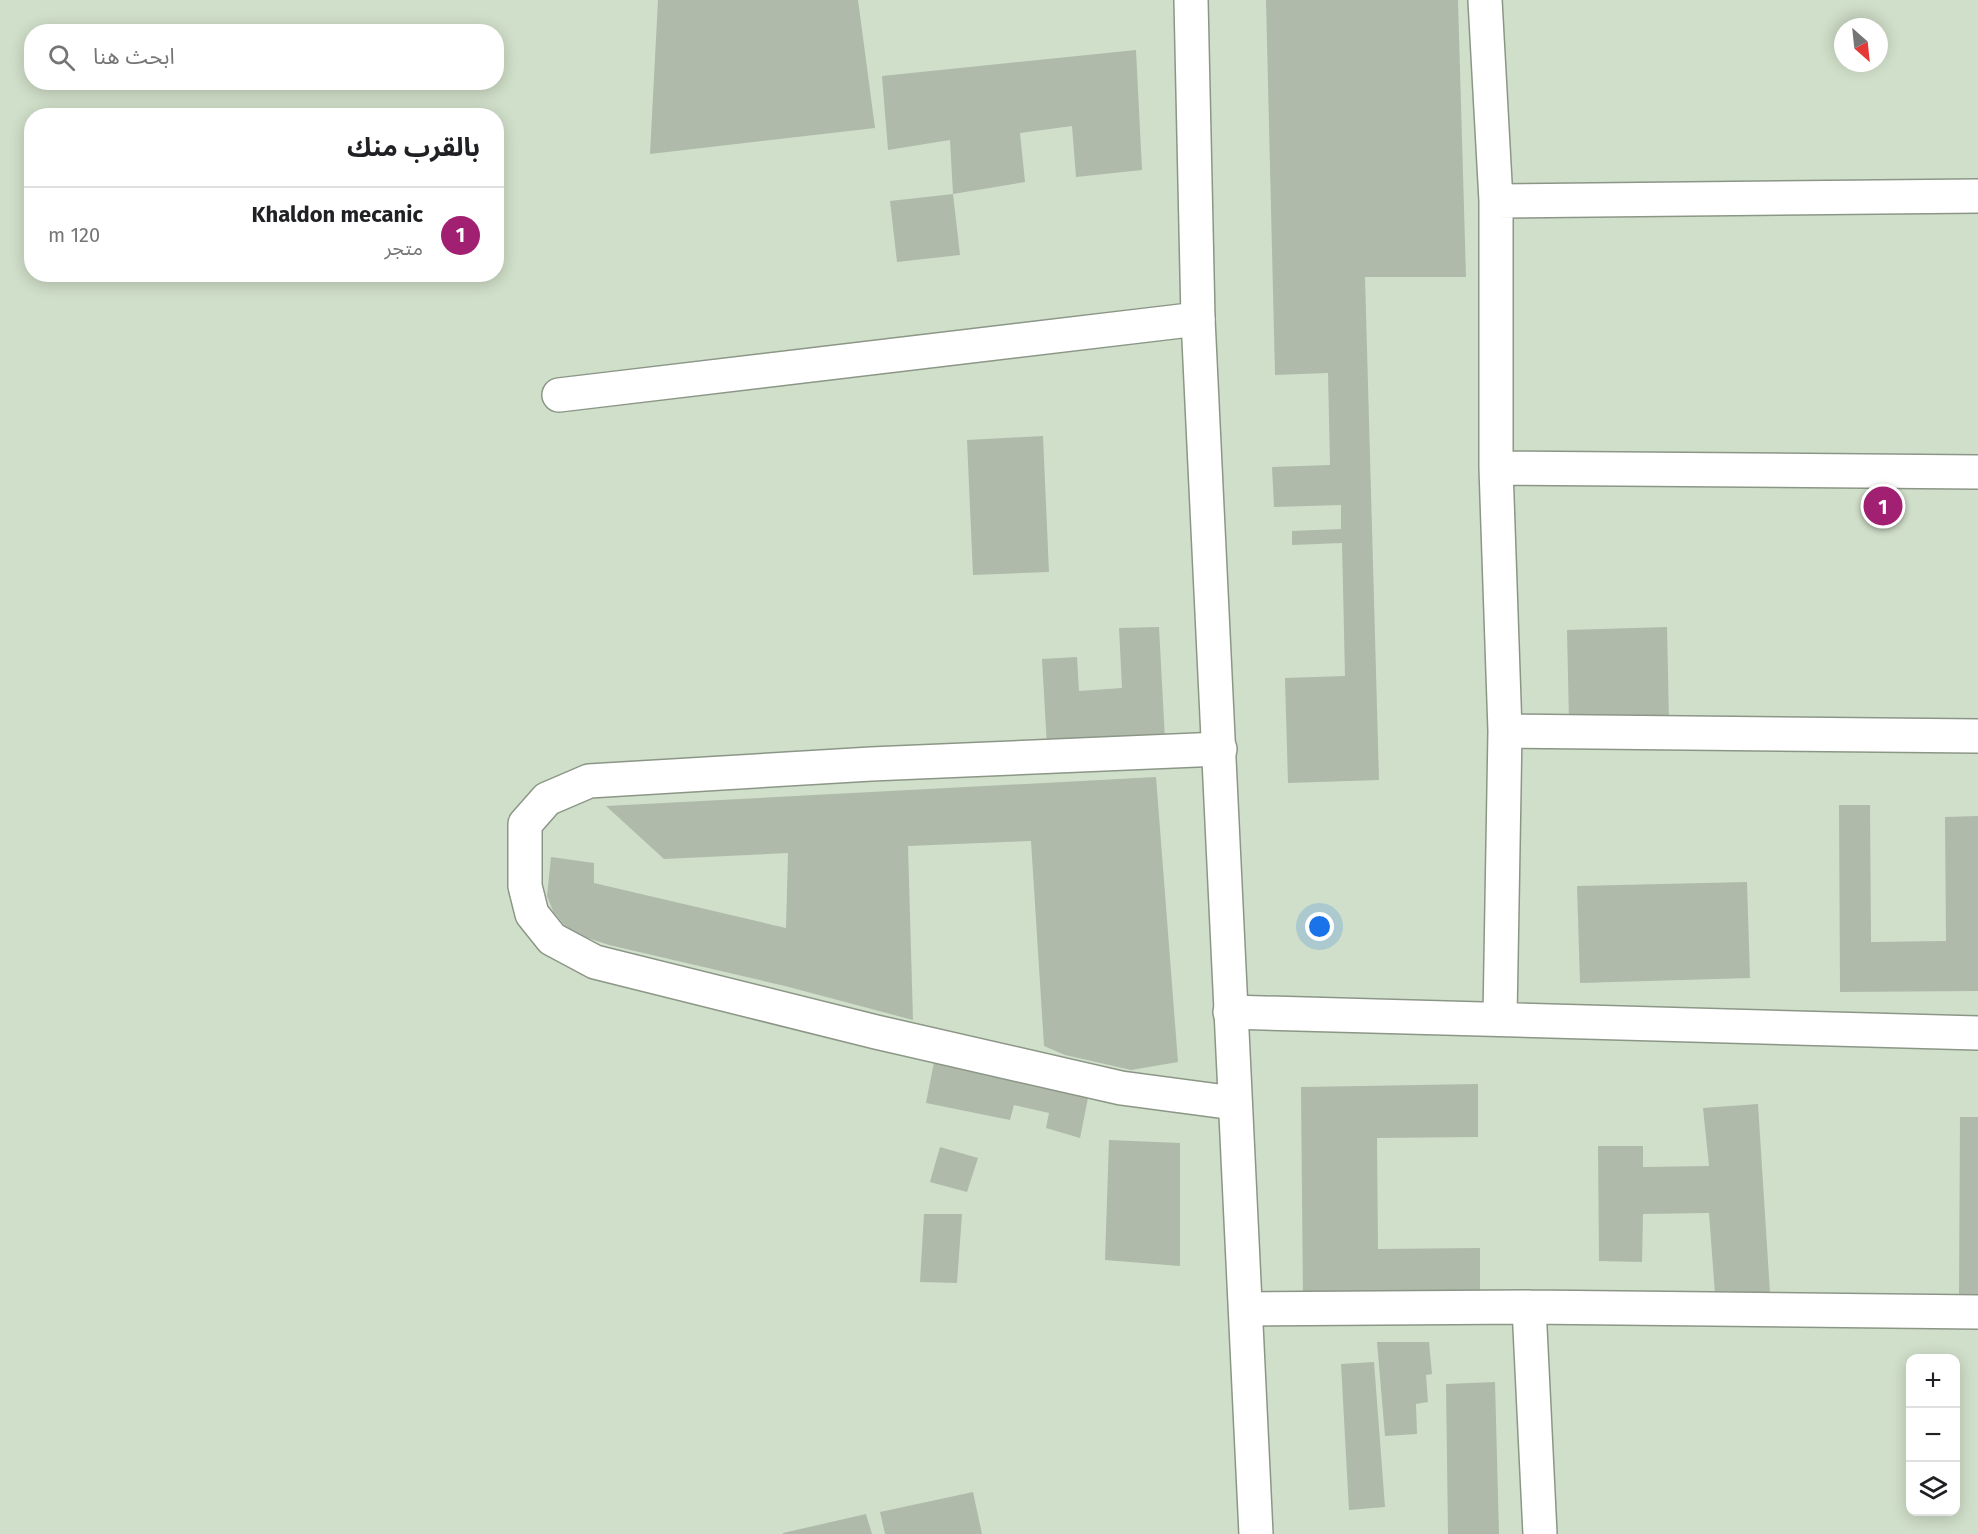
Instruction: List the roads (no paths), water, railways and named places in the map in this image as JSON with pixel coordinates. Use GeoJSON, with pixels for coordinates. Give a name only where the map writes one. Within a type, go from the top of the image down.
{"type":"FeatureCollection","features":[{"type":"Feature","properties":{"kind":"street"},"geometry":{"type":"LineString","coordinates":[[1191,0],[1198,319],[1256,1534]]}},
{"type":"Feature","properties":{"kind":"street"},"geometry":{"type":"LineString","coordinates":[[1485,0],[1496,201],[1496,468],[1505,731],[1500,1018]]}},
{"type":"Feature","properties":{"kind":"street"},"geometry":{"type":"LineString","coordinates":[[1496,201],[1978,196]]}},
{"type":"Feature","properties":{"kind":"street"},"geometry":{"type":"LineString","coordinates":[[559,394],[1198,319]]}},
{"type":"Feature","properties":{"kind":"street"},"geometry":{"type":"LineString","coordinates":[[1496,468],[1978,472]]}},
{"type":"Feature","properties":{"kind":"street"},"geometry":{"type":"LineString","coordinates":[[1505,731],[1978,736]]}},
{"type":"Feature","properties":{"kind":"street"},"geometry":{"type":"LineString","coordinates":[[1220,749],[872,764],[589,781],[547,799],[525,824],[525,886],[532,914],[552,939],[595,962],[876,1032],[1120,1088],[1234,1103]]}},
{"type":"Feature","properties":{"kind":"street"},"geometry":{"type":"LineString","coordinates":[[1230,1012],[1978,1033]]}},
{"type":"Feature","properties":{"kind":"street"},"geometry":{"type":"LineString","coordinates":[[1246,1309],[1529,1308],[1978,1312]]}},
{"type":"Feature","properties":{"kind":"street"},"geometry":{"type":"LineString","coordinates":[[1529,1308],[1540,1534]]}},
{"type":"Feature","properties":{"kind":"place","name":"Khaldon mecanic"},"geometry":{"type":"Point","coordinates":[1883,506]}}]}
